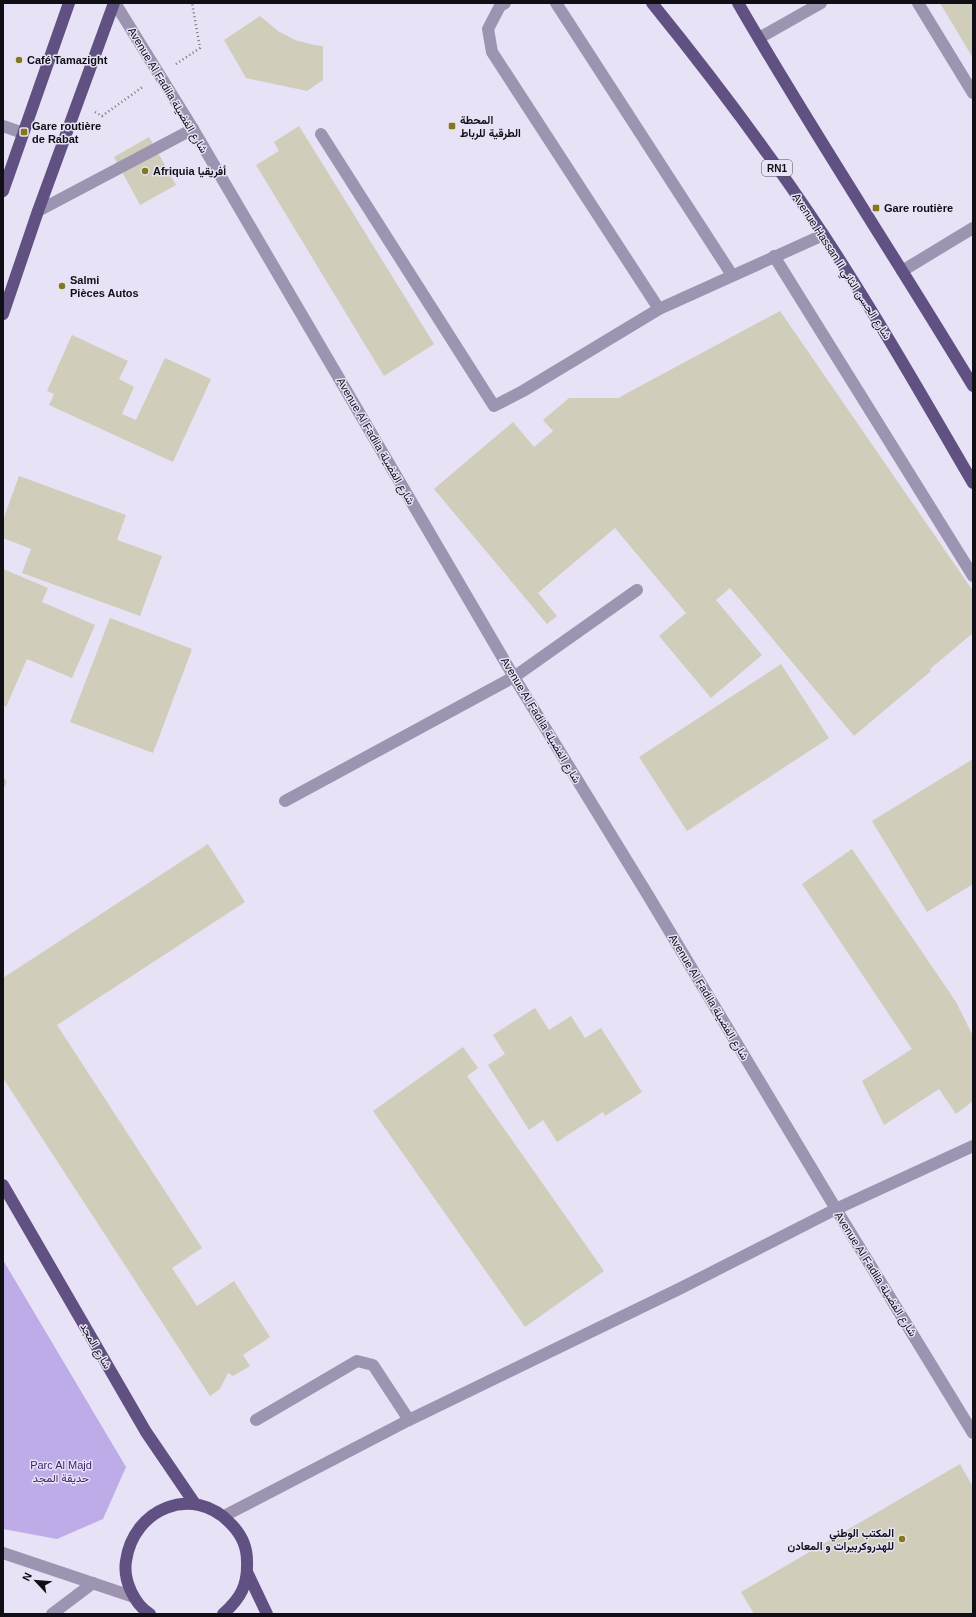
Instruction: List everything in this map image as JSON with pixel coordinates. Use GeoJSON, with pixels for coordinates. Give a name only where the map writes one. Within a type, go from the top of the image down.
{"type":"FeatureCollection","features":[{"type":"Feature","properties":{"kind":"main road"},"geometry":{"type":"LineString","coordinates":[[3,191],[69,3]]}},
{"type":"Feature","properties":{"kind":"main road"},"geometry":{"type":"LineString","coordinates":[[3,314],[38,211],[115,3]]}},
{"type":"Feature","properties":{"kind":"main road","name":"Avenue Hassan II شارع الحسن الثاني"},"geometry":{"type":"LineString","coordinates":[[652,3],[740,117],[823,235],[891,341],[973,483]]}},
{"type":"Feature","properties":{"kind":"main road"},"geometry":{"type":"LineString","coordinates":[[738,3],[844,180],[973,386]]}},
{"type":"Feature","properties":{"kind":"main road","name":"شارع المجد"},"geometry":{"type":"LineString","coordinates":[[3,1185],[146,1432],[195,1504]]}},
{"type":"Feature","properties":{"kind":"main road"},"geometry":{"type":"LineString","coordinates":[[150,1614],[134,1597],[127,1581],[125,1564],[128,1547],[136,1531],[147,1518],[162,1509],[178,1504],[195,1504],[210,1508],[224,1516],[239,1532],[247,1552],[248,1574],[243,1590],[234,1604],[223,1614]]}},
{"type":"Feature","properties":{"kind":"main road"},"geometry":{"type":"LineString","coordinates":[[248,1574],[267,1614]]}},
{"type":"Feature","properties":{"kind":"street","name":"Avenue Al Fadila شارع الفضيلة"},"geometry":{"type":"LineString","coordinates":[[115,3],[192,129],[514,677],[646,892],[836,1209],[973,1433]]}},
{"type":"Feature","properties":{"kind":"street"},"geometry":{"type":"LineString","coordinates":[[505,3],[500,6],[488,29],[492,52],[659,309]]}},
{"type":"Feature","properties":{"kind":"street"},"geometry":{"type":"LineString","coordinates":[[556,3],[732,275]]}},
{"type":"Feature","properties":{"kind":"street"},"geometry":{"type":"LineString","coordinates":[[758,38],[821,3]]}},
{"type":"Feature","properties":{"kind":"street"},"geometry":{"type":"LineString","coordinates":[[918,3],[973,93]]}},
{"type":"Feature","properties":{"kind":"street"},"geometry":{"type":"LineString","coordinates":[[3,126],[23,133]]}},
{"type":"Feature","properties":{"kind":"street"},"geometry":{"type":"LineString","coordinates":[[38,211],[192,129]]}},
{"type":"Feature","properties":{"kind":"street"},"geometry":{"type":"LineString","coordinates":[[321,134],[494,406],[523,391],[659,309],[823,235]]}},
{"type":"Feature","properties":{"kind":"street"},"geometry":{"type":"LineString","coordinates":[[902,271],[973,228]]}},
{"type":"Feature","properties":{"kind":"street"},"geometry":{"type":"LineString","coordinates":[[774,256],[973,576]]}},
{"type":"Feature","properties":{"kind":"street"},"geometry":{"type":"LineString","coordinates":[[285,801],[514,677],[637,590]]}},
{"type":"Feature","properties":{"kind":"street"},"geometry":{"type":"LineString","coordinates":[[224,1516],[409,1420],[680,1288],[836,1209],[973,1146]]}},
{"type":"Feature","properties":{"kind":"street"},"geometry":{"type":"LineString","coordinates":[[256,1420],[357,1361],[373,1365],[409,1420]]}},
{"type":"Feature","properties":{"kind":"street"},"geometry":{"type":"LineString","coordinates":[[3,1553],[134,1597]]}},
{"type":"Feature","properties":{"kind":"street"},"geometry":{"type":"LineString","coordinates":[[52,1614],[93,1583]]}},
{"type":"Feature","properties":{"kind":"path"},"geometry":{"type":"LineString","coordinates":[[77,104],[102,116],[200,48],[192,3]]}},
{"type":"Feature","properties":{"kind":"green space","name":"Parc Al Majd حديقة المجد"},"geometry":{"type":"Polygon","coordinates":[[[3,1260],[126,1467],[103,1519],[57,1539],[3,1529],[3,1260]]]}},
{"type":"Feature","properties":{"kind":"building"},"geometry":{"type":"Polygon","coordinates":[[[940,3],[973,3],[973,58],[940,3]]]}},
{"type":"Feature","properties":{"kind":"building"},"geometry":{"type":"Polygon","coordinates":[[[260,16],[278,31],[295,40],[323,46],[323,80],[307,91],[246,78],[224,40],[260,16]]]}},
{"type":"Feature","properties":{"kind":"building"},"geometry":{"type":"Polygon","coordinates":[[[299,126],[434,344],[384,376],[256,165],[279,151],[274,142],[299,126]]]}},
{"type":"Feature","properties":{"kind":"building"},"geometry":{"type":"Polygon","coordinates":[[[149,137],[176,185],[140,205],[114,157],[149,137]]]}},
{"type":"Feature","properties":{"kind":"building"},"geometry":{"type":"Polygon","coordinates":[[[780,311],[973,591],[973,633],[930,669],[931,671],[854,736],[730,588],[716,600],[762,655],[711,698],[659,636],[686,613],[615,528],[538,593],[557,616],[547,624],[434,489],[513,422],[534,447],[553,431],[543,420],[569,398],[618,398],[780,311]]]}},
{"type":"Feature","properties":{"kind":"building"},"geometry":{"type":"Polygon","coordinates":[[[72,335],[128,361],[119,379],[134,387],[122,414],[136,420],[165,358],[211,379],[173,462],[49,405],[54,394],[47,391],[72,335]]]}},
{"type":"Feature","properties":{"kind":"building"},"geometry":{"type":"Polygon","coordinates":[[[19,476],[126,515],[117,540],[162,556],[140,616],[22,573],[31,549],[3,538],[3,520],[19,476]]]}},
{"type":"Feature","properties":{"kind":"building"},"geometry":{"type":"Polygon","coordinates":[[[3,569],[48,588],[42,602],[95,625],[72,678],[27,659],[6,707],[3,705],[3,569]]]}},
{"type":"Feature","properties":{"kind":"building"},"geometry":{"type":"Polygon","coordinates":[[[110,618],[192,649],[153,753],[70,722],[110,618]]]}},
{"type":"Feature","properties":{"kind":"building"},"geometry":{"type":"Polygon","coordinates":[[[781,664],[829,738],[687,831],[639,757],[781,664]]]}},
{"type":"Feature","properties":{"kind":"building"},"geometry":{"type":"Polygon","coordinates":[[[973,759],[973,884],[927,912],[872,821],[973,759]]]}},
{"type":"Feature","properties":{"kind":"building"},"geometry":{"type":"Polygon","coordinates":[[[3,776],[7,782],[3,790],[3,776]]]}},
{"type":"Feature","properties":{"kind":"building"},"geometry":{"type":"Polygon","coordinates":[[[208,844],[245,902],[57,1025],[202,1248],[172,1268],[197,1306],[234,1281],[270,1337],[243,1355],[250,1366],[233,1376],[228,1373],[220,1389],[210,1396],[3,1078],[3,978],[208,844]]]}},
{"type":"Feature","properties":{"kind":"building"},"geometry":{"type":"Polygon","coordinates":[[[852,849],[956,1002],[973,1036],[973,1101],[956,1114],[939,1089],[884,1125],[862,1081],[912,1049],[802,884],[852,849]]]}},
{"type":"Feature","properties":{"kind":"building"},"geometry":{"type":"Polygon","coordinates":[[[535,1008],[549,1030],[571,1016],[585,1038],[601,1028],[642,1092],[605,1116],[603,1112],[557,1142],[543,1120],[529,1130],[488,1065],[505,1054],[493,1035],[535,1008]]]}},
{"type":"Feature","properties":{"kind":"building"},"geometry":{"type":"Polygon","coordinates":[[[463,1047],[478,1068],[467,1076],[604,1271],[525,1327],[373,1111],[463,1047]]]}},
{"type":"Feature","properties":{"kind":"building","name":"المكتب الوطني للهدروكربيرات و المعادن"},"geometry":{"type":"Polygon","coordinates":[[[960,1464],[973,1487],[973,1614],[754,1614],[741,1592],[960,1464]]]}},
{"type":"Feature","properties":{"kind":"place","name":"Café Tamazight"},"geometry":{"type":"Point","coordinates":[19,60]}},
{"type":"Feature","properties":{"kind":"place","name":"المحطة الطرقية للرباط"},"geometry":{"type":"Point","coordinates":[452,126]}},
{"type":"Feature","properties":{"kind":"place","name":"Gare routière de Rabat"},"geometry":{"type":"Point","coordinates":[24,132]}},
{"type":"Feature","properties":{"kind":"place","name":"Afriquia أفريقيا"},"geometry":{"type":"Point","coordinates":[145,171]}},
{"type":"Feature","properties":{"kind":"place","name":"Gare routière"},"geometry":{"type":"Point","coordinates":[876,208]}},
{"type":"Feature","properties":{"kind":"place","name":"Salmi Pièces Autos"},"geometry":{"type":"Point","coordinates":[62,286]}},
{"type":"Feature","properties":{"kind":"place","name":"المكتب الوطني للهدروكربيرات و المعادن"},"geometry":{"type":"Point","coordinates":[902,1539]}}]}
